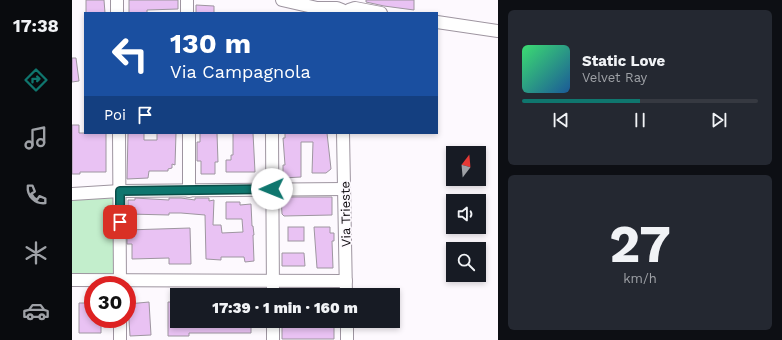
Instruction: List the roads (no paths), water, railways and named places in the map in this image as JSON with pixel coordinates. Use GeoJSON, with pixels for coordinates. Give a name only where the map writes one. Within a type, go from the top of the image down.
{"type":"FeatureCollection","features":[{"type":"Feature","properties":{"kind":"street"},"geometry":{"type":"LineString","coordinates":[[117,12],[118,0]]}},
{"type":"Feature","properties":{"kind":"street"},"geometry":{"type":"LineString","coordinates":[[187,0],[187,12]]}},
{"type":"Feature","properties":{"kind":"street"},"geometry":{"type":"LineString","coordinates":[[282,0],[322,11],[337,8],[355,8],[370,9],[378,12]]}},
{"type":"Feature","properties":{"kind":"street"},"geometry":{"type":"LineString","coordinates":[[438,22],[498,31]]}},
{"type":"Feature","properties":{"kind":"street"},"geometry":{"type":"LineString","coordinates":[[119,134],[120,276]]}},
{"type":"Feature","properties":{"kind":"street"},"geometry":{"type":"LineString","coordinates":[[189,134],[189,190]]}},
{"type":"Feature","properties":{"kind":"street"},"geometry":{"type":"LineString","coordinates":[[272,134],[273,288]]}},
{"type":"Feature","properties":{"kind":"street","name":"Via Trieste"},"geometry":{"type":"LineString","coordinates":[[343,134],[346,288]]}},
{"type":"Feature","properties":{"kind":"street"},"geometry":{"type":"LineString","coordinates":[[72,194],[120,191],[344,189]]}},
{"type":"Feature","properties":{"kind":"street"},"geometry":{"type":"LineString","coordinates":[[72,280],[84,281]]}},
{"type":"Feature","properties":{"kind":"street"},"geometry":{"type":"LineString","coordinates":[[136,283],[346,282]]}},
{"type":"Feature","properties":{"kind":"street"},"geometry":{"type":"LineString","coordinates":[[120,328],[120,340]]}},
{"type":"Feature","properties":{"kind":"street"},"geometry":{"type":"LineString","coordinates":[[273,328],[273,340]]}},
{"type":"Feature","properties":{"kind":"street"},"geometry":{"type":"LineString","coordinates":[[346,328],[347,340]]}}]}
